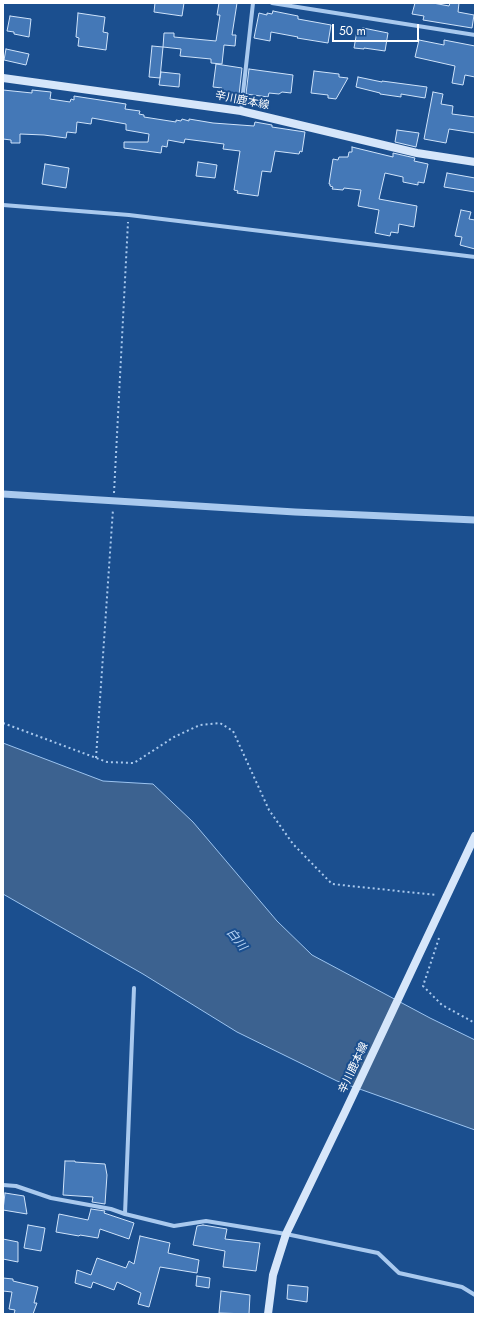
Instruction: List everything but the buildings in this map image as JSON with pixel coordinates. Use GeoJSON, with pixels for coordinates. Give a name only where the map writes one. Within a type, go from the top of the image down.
{"type":"FeatureCollection","features":[{"type":"Feature","properties":{"kind":"main road","name":"辛川鹿本線"},"geometry":{"type":"LineString","coordinates":[[3,78],[241,111],[417,153],[475,162]]}},
{"type":"Feature","properties":{"kind":"main road","name":"辛川鹿本線"},"geometry":{"type":"LineString","coordinates":[[268,1314],[273,1275],[286,1234],[475,836]]}},
{"type":"Feature","properties":{"kind":"street"},"geometry":{"type":"LineString","coordinates":[[241,111],[253,3]]}},
{"type":"Feature","properties":{"kind":"street"},"geometry":{"type":"LineString","coordinates":[[272,3],[475,36]]}},
{"type":"Feature","properties":{"kind":"street"},"geometry":{"type":"LineString","coordinates":[[3,205],[129,215],[475,257]]}},
{"type":"Feature","properties":{"kind":"street"},"geometry":{"type":"LineString","coordinates":[[3,494],[295,512],[475,520]]}},
{"type":"Feature","properties":{"kind":"street"},"geometry":{"type":"LineString","coordinates":[[124,1214],[134,988]]}},
{"type":"Feature","properties":{"kind":"street"},"geometry":{"type":"LineString","coordinates":[[3,1185],[16,1186],[51,1198],[111,1209],[124,1214],[174,1226],[206,1221],[286,1234],[378,1253],[399,1273],[462,1287],[475,1295]]}},
{"type":"Feature","properties":{"kind":"path"},"geometry":{"type":"LineString","coordinates":[[96,758],[114,500],[129,215]]}},
{"type":"Feature","properties":{"kind":"path"},"geometry":{"type":"LineString","coordinates":[[3,724],[107,762],[134,763],[174,737],[200,725],[220,723],[232,731],[269,810],[293,844],[332,884],[447,896]]}},
{"type":"Feature","properties":{"kind":"path"},"geometry":{"type":"LineString","coordinates":[[440,935],[423,986],[442,1005],[475,1023]]}},
{"type":"Feature","properties":{"kind":"water","name":"白川"},"geometry":{"type":"Polygon","coordinates":[[[3,743],[103,781],[153,784],[193,822],[277,921],[312,955],[430,1018],[475,1040],[475,1130],[337,1081],[237,1032],[143,974],[3,894],[3,743]]]}}]}
